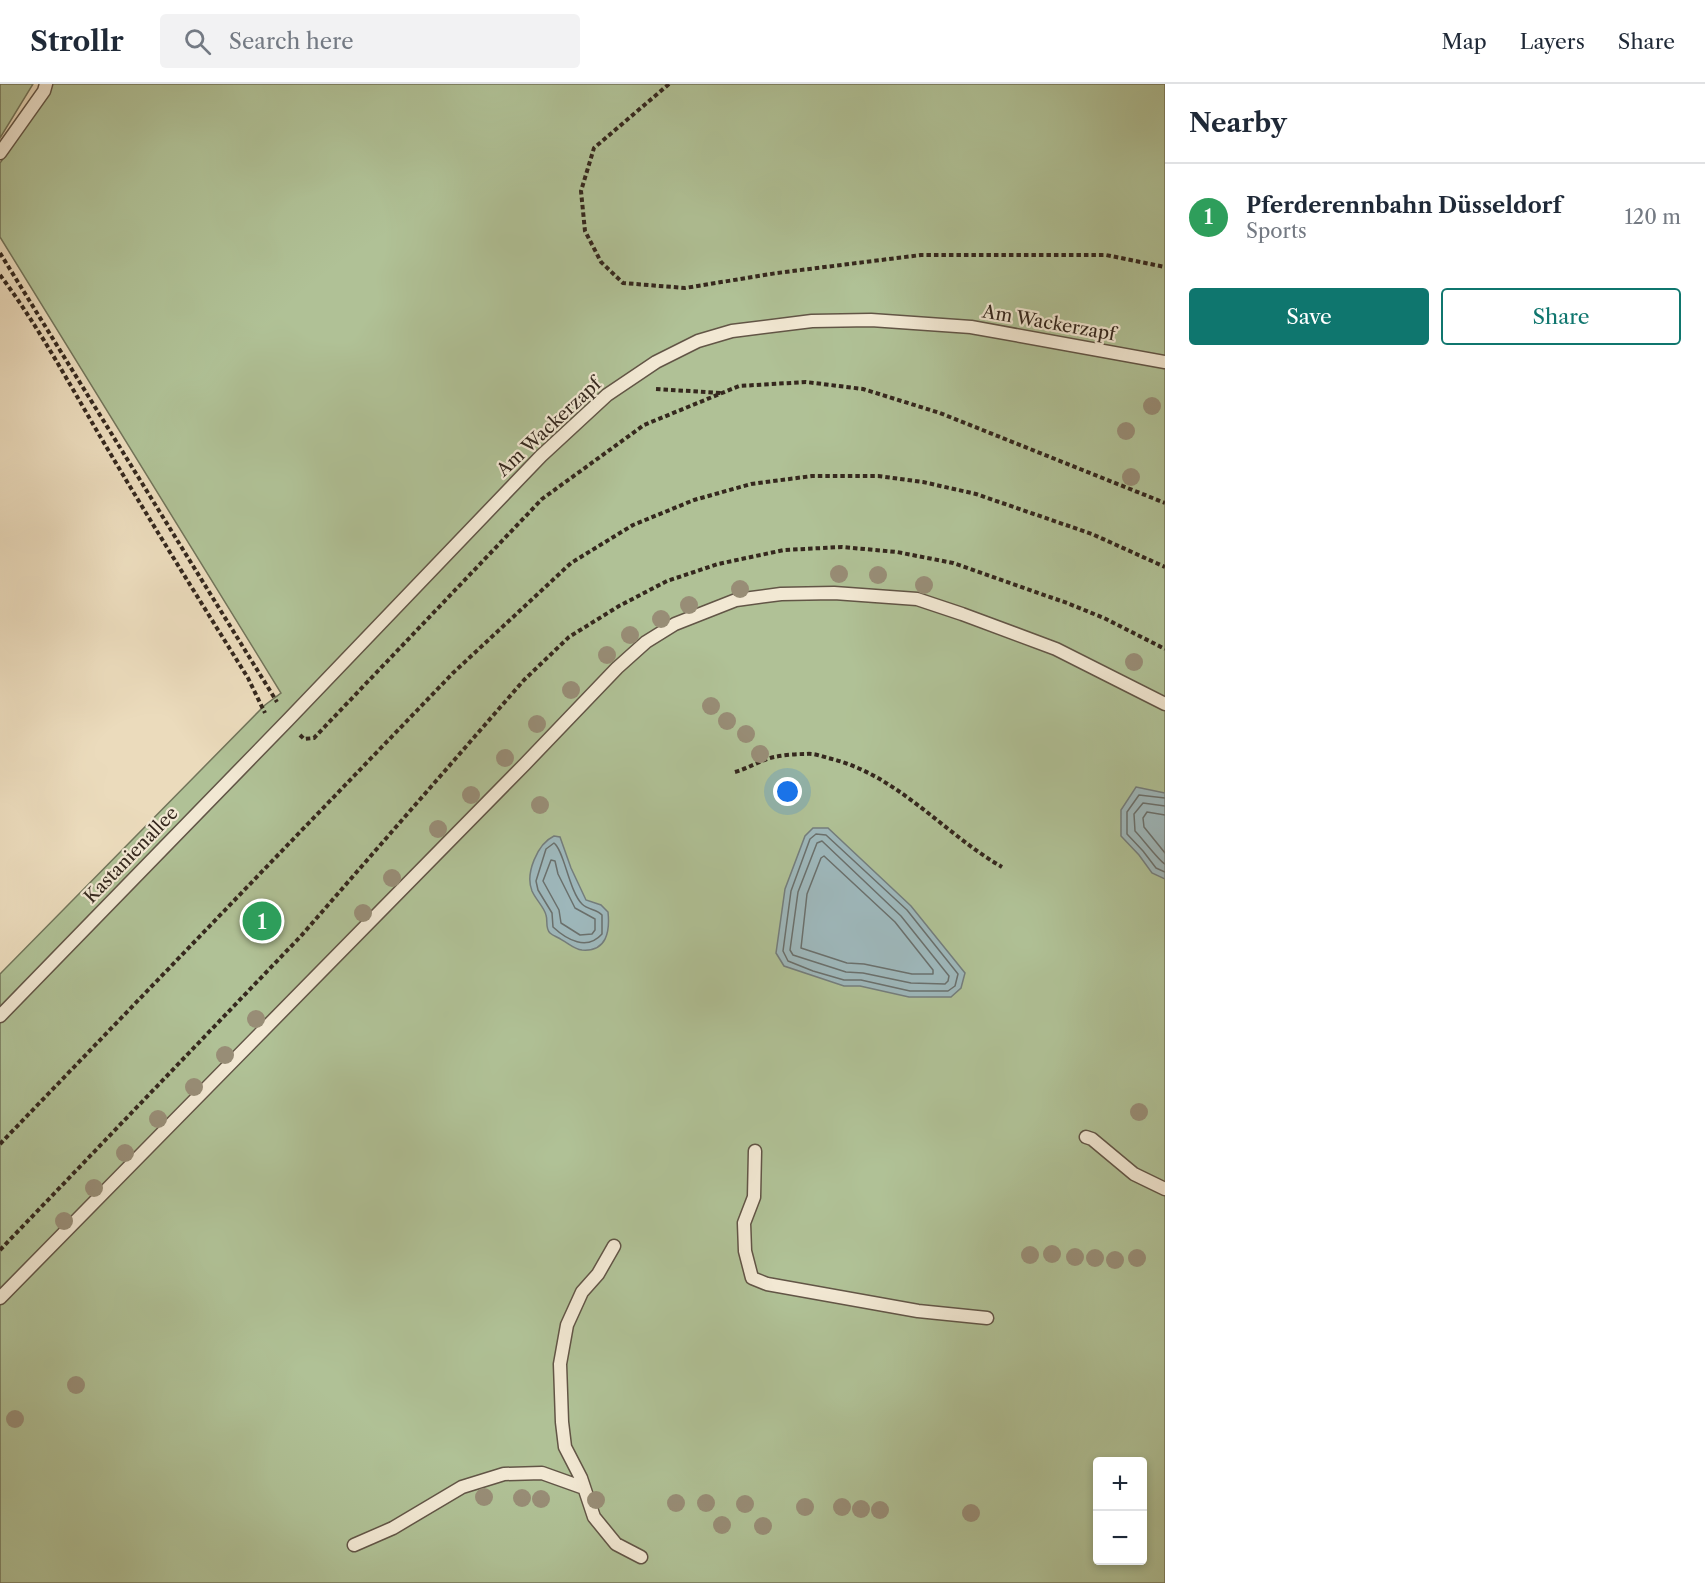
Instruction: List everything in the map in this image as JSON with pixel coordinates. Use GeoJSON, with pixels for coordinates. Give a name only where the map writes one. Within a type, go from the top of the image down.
{"type":"FeatureCollection","features":[{"type":"Feature","properties":{"kind":"lane"},"geometry":{"type":"LineString","coordinates":[[0,153],[44,91],[46,84]]}},
{"type":"Feature","properties":{"kind":"lane","name":"Am Wackerzapf"},"geometry":{"type":"LineString","coordinates":[[286,718],[541,456],[607,395],[673,353],[711,336],[732,331],[812,321],[871,320],[971,327],[1165,362]]}},
{"type":"Feature","properties":{"kind":"lane"},"geometry":{"type":"LineString","coordinates":[[0,1298],[617,668],[646,642],[675,624],[736,600],[781,594],[834,593],[917,599],[1056,649],[1165,704]]}},
{"type":"Feature","properties":{"kind":"lane","name":"Kastanienallee"},"geometry":{"type":"LineString","coordinates":[[0,1016],[286,718]]}},
{"type":"Feature","properties":{"kind":"lane"},"geometry":{"type":"LineString","coordinates":[[1086,1137],[1092,1139],[1134,1174],[1165,1189]]}},
{"type":"Feature","properties":{"kind":"lane"},"geometry":{"type":"LineString","coordinates":[[755,1151],[754,1197],[744,1223],[745,1251],[752,1278],[767,1284],[867,1302],[987,1318]]}},
{"type":"Feature","properties":{"kind":"lane"},"geometry":{"type":"LineString","coordinates":[[614,1246],[598,1274],[582,1292],[567,1325],[560,1364],[565,1447],[584,1488],[594,1517],[616,1544],[641,1557]]}},
{"type":"Feature","properties":{"kind":"lane"},"geometry":{"type":"LineString","coordinates":[[354,1545],[393,1528],[462,1487],[504,1474],[542,1473],[584,1488]]}},
{"type":"Feature","properties":{"kind":"path"},"geometry":{"type":"LineString","coordinates":[[669,84],[594,148],[580,191],[585,231],[601,262],[623,283],[685,288],[777,273],[921,255],[1106,255],[1165,267]]}},
{"type":"Feature","properties":{"kind":"path"},"geometry":{"type":"LineString","coordinates":[[0,253],[286,718],[304,739],[314,738],[542,499],[644,425],[739,386],[806,382],[863,389],[940,413],[1165,503]]}},
{"type":"Feature","properties":{"kind":"path"},"geometry":{"type":"LineString","coordinates":[[0,275],[22,304],[47,345],[248,678],[265,713],[286,718]]}},
{"type":"Feature","properties":{"kind":"path"},"geometry":{"type":"LineString","coordinates":[[619,386],[722,393]]}},
{"type":"Feature","properties":{"kind":"path"},"geometry":{"type":"LineString","coordinates":[[0,1144],[453,673],[571,563],[633,525],[694,500],[751,484],[813,476],[878,476],[923,482],[976,494],[1092,534],[1165,567]]}},
{"type":"Feature","properties":{"kind":"path"},"geometry":{"type":"LineString","coordinates":[[0,1250],[301,936],[524,680],[569,637],[667,581],[718,564],[784,550],[842,547],[897,552],[953,563],[1034,590],[1104,618],[1165,649]]}},
{"type":"Feature","properties":{"kind":"path"},"geometry":{"type":"LineString","coordinates":[[735,772],[773,757],[809,753],[843,761],[884,782],[914,802],[983,856],[1002,867]]}},
{"type":"Feature","properties":{"kind":"green space"},"geometry":{"type":"Polygon","coordinates":[[[0,84],[33,84],[0,138],[0,84]]]}},
{"type":"Feature","properties":{"kind":"green space"},"geometry":{"type":"Polygon","coordinates":[[[51,84],[1165,84],[1165,1583],[0,1583],[0,974],[265,705],[281,693],[0,237],[0,163],[47,97],[51,84]]]}},
{"type":"Feature","properties":{"kind":"water"},"geometry":{"type":"Polygon","coordinates":[[[1136,787],[1165,793],[1165,879],[1152,873],[1121,836],[1121,810],[1136,787]]]}},
{"type":"Feature","properties":{"kind":"water"},"geometry":{"type":"Polygon","coordinates":[[[813,828],[828,828],[911,906],[965,973],[961,988],[951,997],[909,997],[860,986],[844,986],[784,966],[776,953],[785,889],[805,836],[813,828]]]}},
{"type":"Feature","properties":{"kind":"water"},"geometry":{"type":"Polygon","coordinates":[[[554,836],[560,837],[586,900],[601,905],[608,912],[607,933],[602,944],[597,948],[582,950],[550,933],[545,912],[532,891],[530,876],[534,860],[542,846],[554,836]]]}},
{"type":"Feature","properties":{"kind":"place","name":"Pferderennbahn Düsseldorf"},"geometry":{"type":"Point","coordinates":[262,921]}}]}
